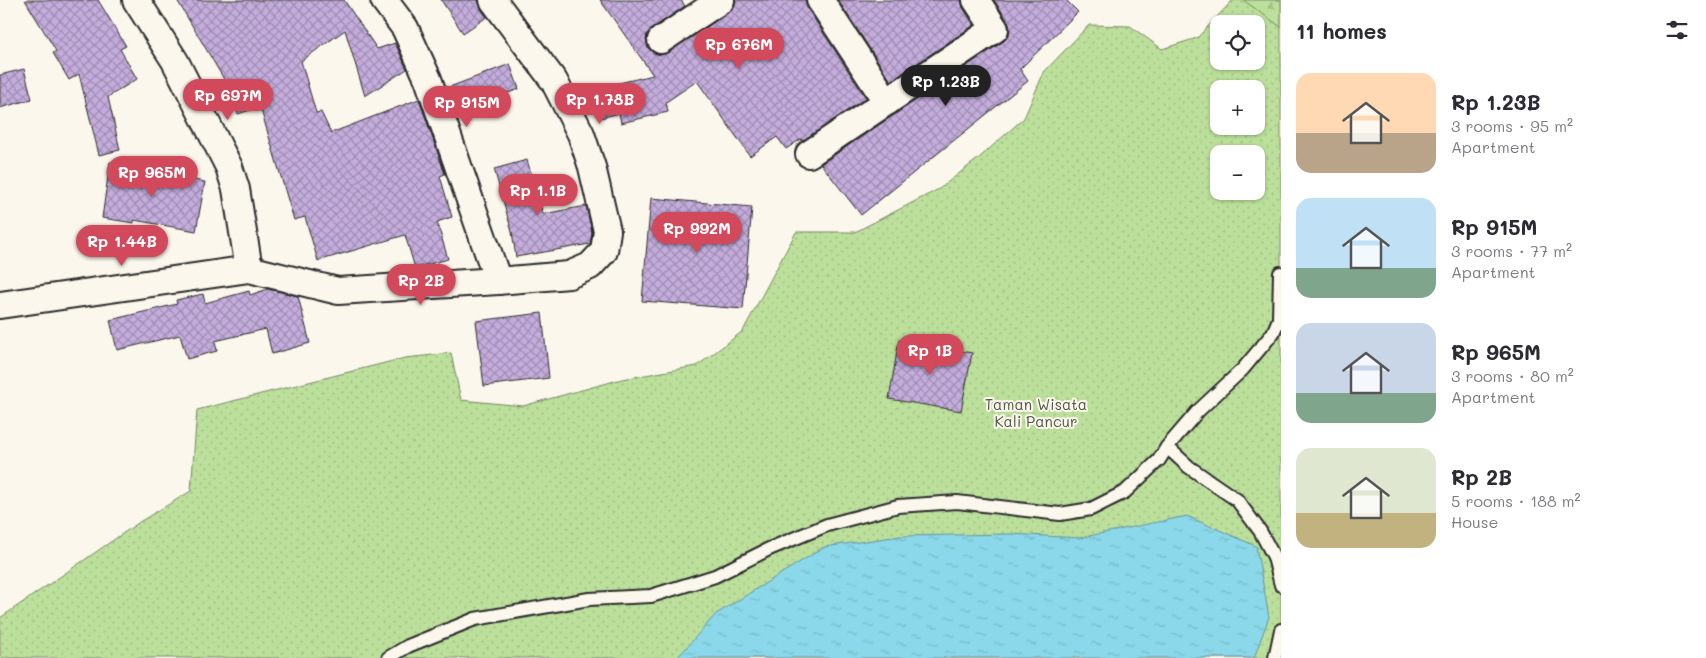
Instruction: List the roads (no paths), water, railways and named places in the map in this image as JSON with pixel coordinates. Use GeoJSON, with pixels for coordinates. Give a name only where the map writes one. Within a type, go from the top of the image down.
{"type":"FeatureCollection","features":[{"type":"Feature","properties":{"kind":"street"},"geometry":{"type":"LineString","coordinates":[[136,0],[175,61],[229,167],[236,189],[249,269]]}},
{"type":"Feature","properties":{"kind":"street"},"geometry":{"type":"LineString","coordinates":[[384,0],[404,28],[428,79],[498,282]]}},
{"type":"Feature","properties":{"kind":"street"},"geometry":{"type":"LineString","coordinates":[[0,305],[249,269],[338,290],[498,282],[569,275],[590,266],[604,251],[608,231],[592,167],[581,134],[554,81],[492,0]]}},
{"type":"Feature","properties":{"kind":"street"},"geometry":{"type":"LineString","coordinates":[[661,40],[721,0]]}},
{"type":"Feature","properties":{"kind":"street"},"geometry":{"type":"LineString","coordinates":[[820,0],[888,102]]}},
{"type":"Feature","properties":{"kind":"street"},"geometry":{"type":"LineString","coordinates":[[809,154],[995,29],[976,0]]}},
{"type":"Feature","properties":{"kind":"lane"},"geometry":{"type":"LineString","coordinates":[[388,658],[408,646],[475,620],[589,599],[651,596],[715,576],[769,549],[827,525],[898,506],[957,502],[1060,514],[1091,509],[1125,492],[1158,460],[1166,447],[1198,410],[1243,369],[1273,333],[1279,319],[1280,273]]}},
{"type":"Feature","properties":{"kind":"lane"},"geometry":{"type":"LineString","coordinates":[[1166,447],[1189,467],[1236,500],[1260,530],[1274,557],[1281,585]]}},
{"type":"Feature","properties":{"kind":"lane"},"geometry":{"type":"LineString","coordinates":[[1275,658],[1281,630]]}},
{"type":"Feature","properties":{"kind":"water"},"geometry":{"type":"Polygon","coordinates":[[[1187,516],[1256,546],[1269,617],[1254,658],[677,658],[716,614],[824,547],[900,536],[1011,534],[1079,538],[1187,516]]]}},
{"type":"Feature","properties":{"kind":"park label","name":"Taman Wisata Kali Pancur"},"geometry":{"type":"Point","coordinates":[1036,414]}}]}
